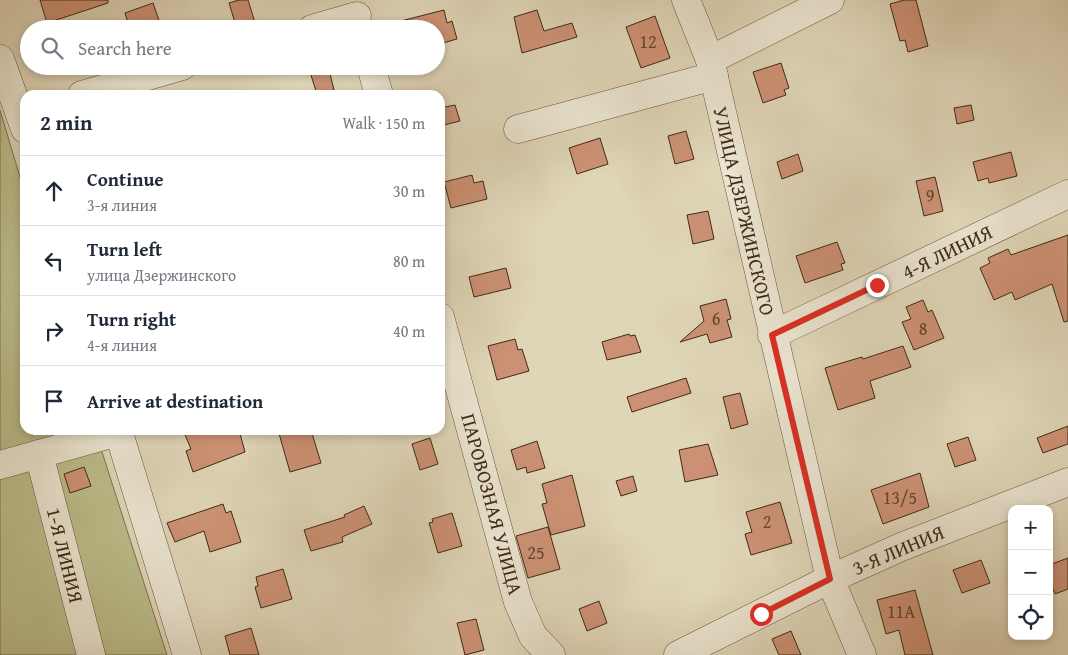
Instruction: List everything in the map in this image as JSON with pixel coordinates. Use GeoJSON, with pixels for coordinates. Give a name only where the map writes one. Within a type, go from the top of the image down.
{"type":"FeatureCollection","features":[{"type":"Feature","properties":{"kind":"street","name":"УЛИЦА ДЗЕРЖИНСКОГО"},"geometry":{"type":"LineString","coordinates":[[686,0],[712,68],[772,335],[830,579],[862,655]]}},
{"type":"Feature","properties":{"kind":"street"},"geometry":{"type":"LineString","coordinates":[[518,128],[712,68],[830,0]]}},
{"type":"Feature","properties":{"kind":"street"},"geometry":{"type":"LineString","coordinates":[[341,20],[357,15]]}},
{"type":"Feature","properties":{"kind":"street"},"geometry":{"type":"LineString","coordinates":[[0,59],[20,110]]}},
{"type":"Feature","properties":{"kind":"street"},"geometry":{"type":"LineString","coordinates":[[99,90],[151,75]]}},
{"type":"Feature","properties":{"kind":"street"},"geometry":{"type":"LineString","coordinates":[[373,75],[378,90]]}},
{"type":"Feature","properties":{"kind":"street","name":"4-Я ЛИНИЯ"},"geometry":{"type":"LineString","coordinates":[[772,335],[1068,194]]}},
{"type":"Feature","properties":{"kind":"street","name":"ПАРОВОЗНАЯ УЛИЦА"},"geometry":{"type":"LineString","coordinates":[[445,335],[518,602],[533,636],[551,655]]}},
{"type":"Feature","properties":{"kind":"street"},"geometry":{"type":"LineString","coordinates":[[0,465],[104,435]]}},
{"type":"Feature","properties":{"kind":"street"},"geometry":{"type":"LineString","coordinates":[[119,435],[187,655]]}},
{"type":"Feature","properties":{"kind":"street","name":"1-Я ЛИНИЯ"},"geometry":{"type":"LineString","coordinates":[[39,454],[91,655]]}},
{"type":"Feature","properties":{"kind":"street","name":"3-Я ЛИНИЯ"},"geometry":{"type":"LineString","coordinates":[[678,655],[830,579],[901,547],[1068,482]]}},
{"type":"Feature","properties":{"kind":"green space"},"geometry":{"type":"Polygon","coordinates":[[[0,110],[20,177],[20,435],[97,435],[167,655],[0,655],[0,110]]]}},
{"type":"Feature","properties":{"kind":"building"},"geometry":{"type":"Polygon","coordinates":[[[40,0],[108,0],[108,3],[56,20],[46,20],[40,0]]]}},
{"type":"Feature","properties":{"kind":"building"},"geometry":{"type":"Polygon","coordinates":[[[248,0],[254,20],[234,20],[229,3],[248,0]]]}},
{"type":"Feature","properties":{"kind":"building"},"geometry":{"type":"Polygon","coordinates":[[[904,0],[916,0],[928,46],[908,52],[905,40],[900,41],[890,4],[904,0]]]}},
{"type":"Feature","properties":{"kind":"building"},"geometry":{"type":"Polygon","coordinates":[[[153,3],[159,20],[127,20],[125,13],[153,3]]]}},
{"type":"Feature","properties":{"kind":"building"},"geometry":{"type":"Polygon","coordinates":[[[444,10],[447,23],[452,21],[457,39],[445,42],[445,20],[405,20],[444,10]]]}},
{"type":"Feature","properties":{"kind":"building"},"geometry":{"type":"Polygon","coordinates":[[[537,10],[544,31],[572,23],[577,37],[522,53],[514,17],[537,10]]]}},
{"type":"Feature","properties":{"kind":"building"},"geometry":{"type":"Polygon","coordinates":[[[655,16],[670,58],[641,68],[626,27],[655,16]]]}},
{"type":"Feature","properties":{"kind":"building"},"geometry":{"type":"Polygon","coordinates":[[[781,63],[789,88],[784,90],[786,95],[763,103],[753,72],[781,63]]]}},
{"type":"Feature","properties":{"kind":"building"},"geometry":{"type":"Polygon","coordinates":[[[311,75],[330,75],[334,90],[316,90],[311,75]]]}},
{"type":"Feature","properties":{"kind":"building"},"geometry":{"type":"Polygon","coordinates":[[[455,105],[460,121],[445,125],[445,107],[455,105]]]}},
{"type":"Feature","properties":{"kind":"building"},"geometry":{"type":"Polygon","coordinates":[[[971,105],[974,120],[957,124],[954,108],[971,105]]]}},
{"type":"Feature","properties":{"kind":"building"},"geometry":{"type":"Polygon","coordinates":[[[686,131],[694,159],[675,164],[668,136],[686,131]]]}},
{"type":"Feature","properties":{"kind":"building"},"geometry":{"type":"Polygon","coordinates":[[[600,138],[608,164],[577,174],[569,148],[600,138]]]}},
{"type":"Feature","properties":{"kind":"building"},"geometry":{"type":"Polygon","coordinates":[[[1011,152],[1017,176],[989,183],[988,178],[978,181],[973,162],[1011,152]]]}},
{"type":"Feature","properties":{"kind":"building"},"geometry":{"type":"Polygon","coordinates":[[[798,154],[803,171],[782,179],[777,162],[798,154]]]}},
{"type":"Feature","properties":{"kind":"building"},"geometry":{"type":"Polygon","coordinates":[[[472,175],[474,183],[483,181],[487,199],[451,208],[445,182],[472,175]]]}},
{"type":"Feature","properties":{"kind":"building"},"geometry":{"type":"Polygon","coordinates":[[[935,177],[943,211],[924,216],[916,181],[935,177]]]}},
{"type":"Feature","properties":{"kind":"building"},"geometry":{"type":"Polygon","coordinates":[[[708,211],[714,239],[693,244],[687,215],[708,211]]]}},
{"type":"Feature","properties":{"kind":"building"},"geometry":{"type":"Polygon","coordinates":[[[1068,235],[1068,321],[1064,322],[1052,284],[1015,300],[1012,292],[994,300],[980,268],[990,263],[988,258],[1008,249],[1011,255],[1068,235]]]}},
{"type":"Feature","properties":{"kind":"building"},"geometry":{"type":"Polygon","coordinates":[[[837,242],[845,263],[841,264],[843,270],[805,283],[796,256],[837,242]]]}},
{"type":"Feature","properties":{"kind":"building"},"geometry":{"type":"Polygon","coordinates":[[[506,268],[511,288],[474,297],[469,277],[506,268]]]}},
{"type":"Feature","properties":{"kind":"building"},"geometry":{"type":"Polygon","coordinates":[[[726,299],[731,319],[727,320],[732,337],[710,343],[707,334],[680,342],[704,321],[700,306],[726,299]]]}},
{"type":"Feature","properties":{"kind":"building"},"geometry":{"type":"Polygon","coordinates":[[[923,300],[928,312],[932,310],[944,338],[914,350],[902,322],[911,319],[906,307],[923,300]]]}},
{"type":"Feature","properties":{"kind":"building"},"geometry":{"type":"Polygon","coordinates":[[[629,334],[630,336],[635,335],[641,352],[607,360],[602,342],[629,334]]]}},
{"type":"Feature","properties":{"kind":"building"},"geometry":{"type":"Polygon","coordinates":[[[515,339],[518,350],[522,349],[529,371],[497,380],[488,346],[515,339]]]}},
{"type":"Feature","properties":{"kind":"building"},"geometry":{"type":"Polygon","coordinates":[[[903,346],[911,367],[870,381],[875,398],[838,410],[825,368],[862,357],[863,359],[903,346]]]}},
{"type":"Feature","properties":{"kind":"building"},"geometry":{"type":"Polygon","coordinates":[[[686,378],[691,393],[632,412],[627,397],[686,378]]]}},
{"type":"Feature","properties":{"kind":"building"},"geometry":{"type":"Polygon","coordinates":[[[740,393],[748,424],[731,429],[723,397],[740,393]]]}},
{"type":"Feature","properties":{"kind":"building"},"geometry":{"type":"Polygon","coordinates":[[[1068,426],[1068,444],[1043,453],[1037,438],[1068,426]]]}},
{"type":"Feature","properties":{"kind":"building"},"geometry":{"type":"Polygon","coordinates":[[[185,435],[240,435],[245,452],[193,472],[186,451],[191,449],[185,435]]]}},
{"type":"Feature","properties":{"kind":"building"},"geometry":{"type":"Polygon","coordinates":[[[279,435],[313,435],[321,463],[290,472],[279,435]]]}},
{"type":"Feature","properties":{"kind":"building"},"geometry":{"type":"Polygon","coordinates":[[[968,437],[976,460],[955,467],[947,444],[968,437]]]}},
{"type":"Feature","properties":{"kind":"building"},"geometry":{"type":"Polygon","coordinates":[[[430,438],[438,464],[420,470],[412,444],[430,438]]]}},
{"type":"Feature","properties":{"kind":"building"},"geometry":{"type":"Polygon","coordinates":[[[537,441],[545,468],[527,473],[526,467],[517,470],[511,450],[537,441]]]}},
{"type":"Feature","properties":{"kind":"building"},"geometry":{"type":"Polygon","coordinates":[[[708,444],[718,475],[685,482],[679,450],[708,444]]]}},
{"type":"Feature","properties":{"kind":"building"},"geometry":{"type":"Polygon","coordinates":[[[84,467],[91,486],[70,493],[64,474],[84,467]]]}},
{"type":"Feature","properties":{"kind":"building"},"geometry":{"type":"Polygon","coordinates":[[[920,473],[929,507],[883,524],[871,490],[920,473]]]}},
{"type":"Feature","properties":{"kind":"building"},"geometry":{"type":"Polygon","coordinates":[[[572,475],[585,526],[551,535],[542,504],[547,503],[542,484],[572,475]]]}},
{"type":"Feature","properties":{"kind":"building"},"geometry":{"type":"Polygon","coordinates":[[[633,476],[637,491],[621,496],[616,481],[633,476]]]}},
{"type":"Feature","properties":{"kind":"building"},"geometry":{"type":"Polygon","coordinates":[[[780,502],[792,543],[751,555],[745,534],[752,532],[746,512],[780,502]]]}},
{"type":"Feature","properties":{"kind":"building"},"geometry":{"type":"Polygon","coordinates":[[[223,504],[226,513],[231,511],[241,542],[210,552],[204,531],[175,542],[167,523],[223,504]]]}},
{"type":"Feature","properties":{"kind":"building"},"geometry":{"type":"Polygon","coordinates":[[[364,506],[372,524],[342,537],[343,542],[311,551],[304,530],[345,517],[344,515],[364,506]]]}},
{"type":"Feature","properties":{"kind":"building"},"geometry":{"type":"Polygon","coordinates":[[[452,513],[462,546],[438,553],[429,523],[433,522],[432,519],[452,513]]]}},
{"type":"Feature","properties":{"kind":"building"},"geometry":{"type":"Polygon","coordinates":[[[548,527],[560,569],[528,578],[516,536],[548,527]]]}},
{"type":"Feature","properties":{"kind":"building"},"geometry":{"type":"Polygon","coordinates":[[[1068,558],[1068,589],[1055,594],[1053,589],[1053,564],[1068,558]]]}},
{"type":"Feature","properties":{"kind":"building"},"geometry":{"type":"Polygon","coordinates":[[[981,560],[990,583],[962,593],[953,570],[981,560]]]}},
{"type":"Feature","properties":{"kind":"building"},"geometry":{"type":"Polygon","coordinates":[[[283,569],[292,599],[261,608],[255,587],[258,586],[256,577],[283,569]]]}},
{"type":"Feature","properties":{"kind":"building"},"geometry":{"type":"Polygon","coordinates":[[[915,590],[933,655],[905,655],[899,630],[886,634],[877,600],[915,590]]]}},
{"type":"Feature","properties":{"kind":"building"},"geometry":{"type":"Polygon","coordinates":[[[599,601],[607,623],[587,631],[579,609],[599,601]]]}},
{"type":"Feature","properties":{"kind":"building"},"geometry":{"type":"Polygon","coordinates":[[[476,619],[484,650],[465,655],[457,623],[476,619]]]}},
{"type":"Feature","properties":{"kind":"building"},"geometry":{"type":"Polygon","coordinates":[[[251,628],[259,655],[230,655],[225,636],[251,628]]]}},
{"type":"Feature","properties":{"kind":"building"},"geometry":{"type":"Polygon","coordinates":[[[791,631],[801,655],[779,655],[772,639],[791,631]]]}},
{"type":"Feature","properties":{"kind":"route"},"geometry":{"type":"LineString","coordinates":[[761,614],[830,579],[772,335],[877,285]]}}]}
